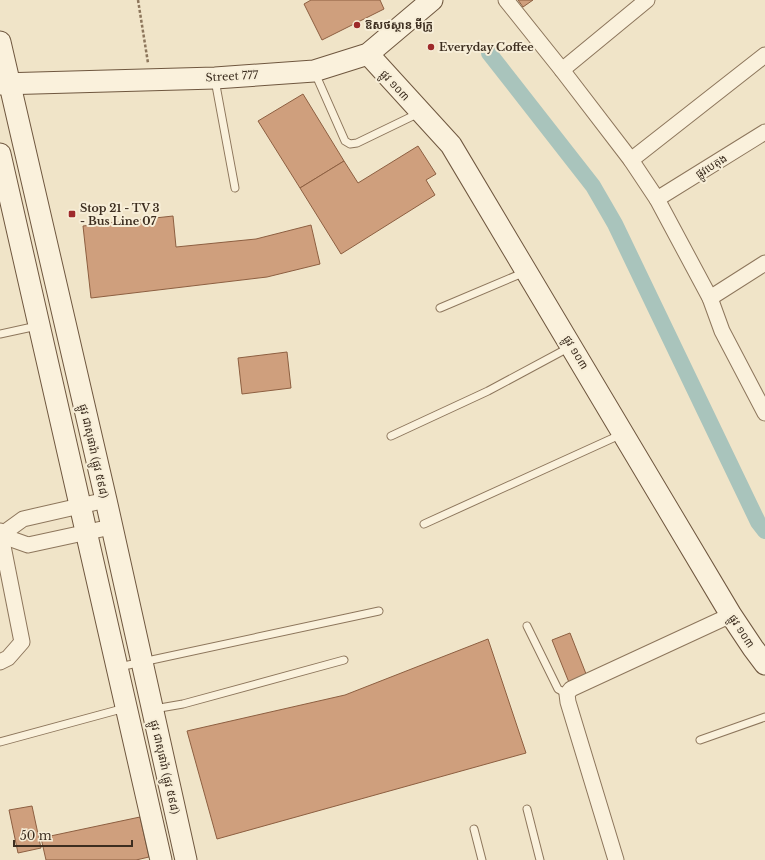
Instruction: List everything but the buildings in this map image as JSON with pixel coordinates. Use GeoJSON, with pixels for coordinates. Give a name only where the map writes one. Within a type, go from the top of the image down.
{"type":"FeatureCollection","features":[{"type":"Feature","properties":{"kind":"main road","name":"Street 777"},"geometry":{"type":"LineString","coordinates":[[5,84],[215,78],[314,71],[368,54],[432,0]]}},
{"type":"Feature","properties":{"kind":"main road","name":"ផ្លូវ ជាសុផារ៉ា (ផ្លូវ ៥៩៨)"},"geometry":{"type":"LineString","coordinates":[[0,42],[5,84],[106,500],[186,860]]}},
{"type":"Feature","properties":{"kind":"main road","name":"ផ្លូវ ១០៣"},"geometry":{"type":"LineString","coordinates":[[368,54],[451,145],[624,433],[731,615],[765,664]]}},
{"type":"Feature","properties":{"kind":"main road"},"geometry":{"type":"LineString","coordinates":[[0,154],[4,192],[39,326],[127,708],[139,763],[156,859]]}},
{"type":"Feature","properties":{"kind":"main road"},"geometry":{"type":"LineString","coordinates":[[139,763],[164,758]]}},
{"type":"Feature","properties":{"kind":"street"},"geometry":{"type":"LineString","coordinates":[[506,0],[631,160],[657,199],[710,298],[722,331],[760,392],[765,413]]}},
{"type":"Feature","properties":{"kind":"street"},"geometry":{"type":"LineString","coordinates":[[562,70],[647,0]]}},
{"type":"Feature","properties":{"kind":"street"},"geometry":{"type":"LineString","coordinates":[[631,160],[765,55]]}},
{"type":"Feature","properties":{"kind":"street","name":"ផ្លូវបេតុង"},"geometry":{"type":"LineString","coordinates":[[657,199],[765,132]]}},
{"type":"Feature","properties":{"kind":"street"},"geometry":{"type":"LineString","coordinates":[[710,298],[765,263]]}},
{"type":"Feature","properties":{"kind":"street"},"geometry":{"type":"LineString","coordinates":[[0,534],[23,519],[106,500]]}},
{"type":"Feature","properties":{"kind":"street"},"geometry":{"type":"LineString","coordinates":[[0,534],[28,545],[112,526]]}},
{"type":"Feature","properties":{"kind":"street"},"geometry":{"type":"LineString","coordinates":[[0,534],[22,642],[8,658],[0,662]]}},
{"type":"Feature","properties":{"kind":"street"},"geometry":{"type":"LineString","coordinates":[[616,860],[568,702],[567,694],[571,688],[731,615]]}},
{"type":"Feature","properties":{"kind":"lane"},"geometry":{"type":"LineString","coordinates":[[314,71],[345,141],[350,144],[357,143],[421,112]]}},
{"type":"Feature","properties":{"kind":"lane"},"geometry":{"type":"LineString","coordinates":[[215,78],[235,188]]}},
{"type":"Feature","properties":{"kind":"lane"},"geometry":{"type":"LineString","coordinates":[[440,308],[527,271]]}},
{"type":"Feature","properties":{"kind":"lane"},"geometry":{"type":"LineString","coordinates":[[0,334],[39,326]]}},
{"type":"Feature","properties":{"kind":"lane"},"geometry":{"type":"LineString","coordinates":[[391,436],[488,391],[572,346]]}},
{"type":"Feature","properties":{"kind":"lane"},"geometry":{"type":"LineString","coordinates":[[424,524],[624,433]]}},
{"type":"Feature","properties":{"kind":"lane"},"geometry":{"type":"LineString","coordinates":[[117,668],[379,611]]}},
{"type":"Feature","properties":{"kind":"lane"},"geometry":{"type":"LineString","coordinates":[[527,626],[558,689],[567,694]]}},
{"type":"Feature","properties":{"kind":"lane"},"geometry":{"type":"LineString","coordinates":[[152,709],[183,704],[344,660]]}},
{"type":"Feature","properties":{"kind":"lane"},"geometry":{"type":"LineString","coordinates":[[0,742],[127,708]]}},
{"type":"Feature","properties":{"kind":"lane"},"geometry":{"type":"LineString","coordinates":[[700,740],[765,718]]}},
{"type":"Feature","properties":{"kind":"lane"},"geometry":{"type":"LineString","coordinates":[[527,809],[540,860]]}},
{"type":"Feature","properties":{"kind":"lane"},"geometry":{"type":"LineString","coordinates":[[474,830],[482,860]]}},
{"type":"Feature","properties":{"kind":"path"},"geometry":{"type":"LineString","coordinates":[[138,0],[150,79]]}},
{"type":"Feature","properties":{"kind":"waterway"},"geometry":{"type":"LineString","coordinates":[[489,53],[593,186],[615,224],[758,522],[765,531]]}},
{"type":"Feature","properties":{"kind":"place","name":"ឱសថស្ថាន មីក្រូ"},"geometry":{"type":"Point","coordinates":[357,25]}},
{"type":"Feature","properties":{"kind":"place","name":"Everyday Coffee"},"geometry":{"type":"Point","coordinates":[431,47]}},
{"type":"Feature","properties":{"kind":"place","name":"Stop 21 - TV 3 - Bus Line 07"},"geometry":{"type":"Point","coordinates":[72,214]}}]}
